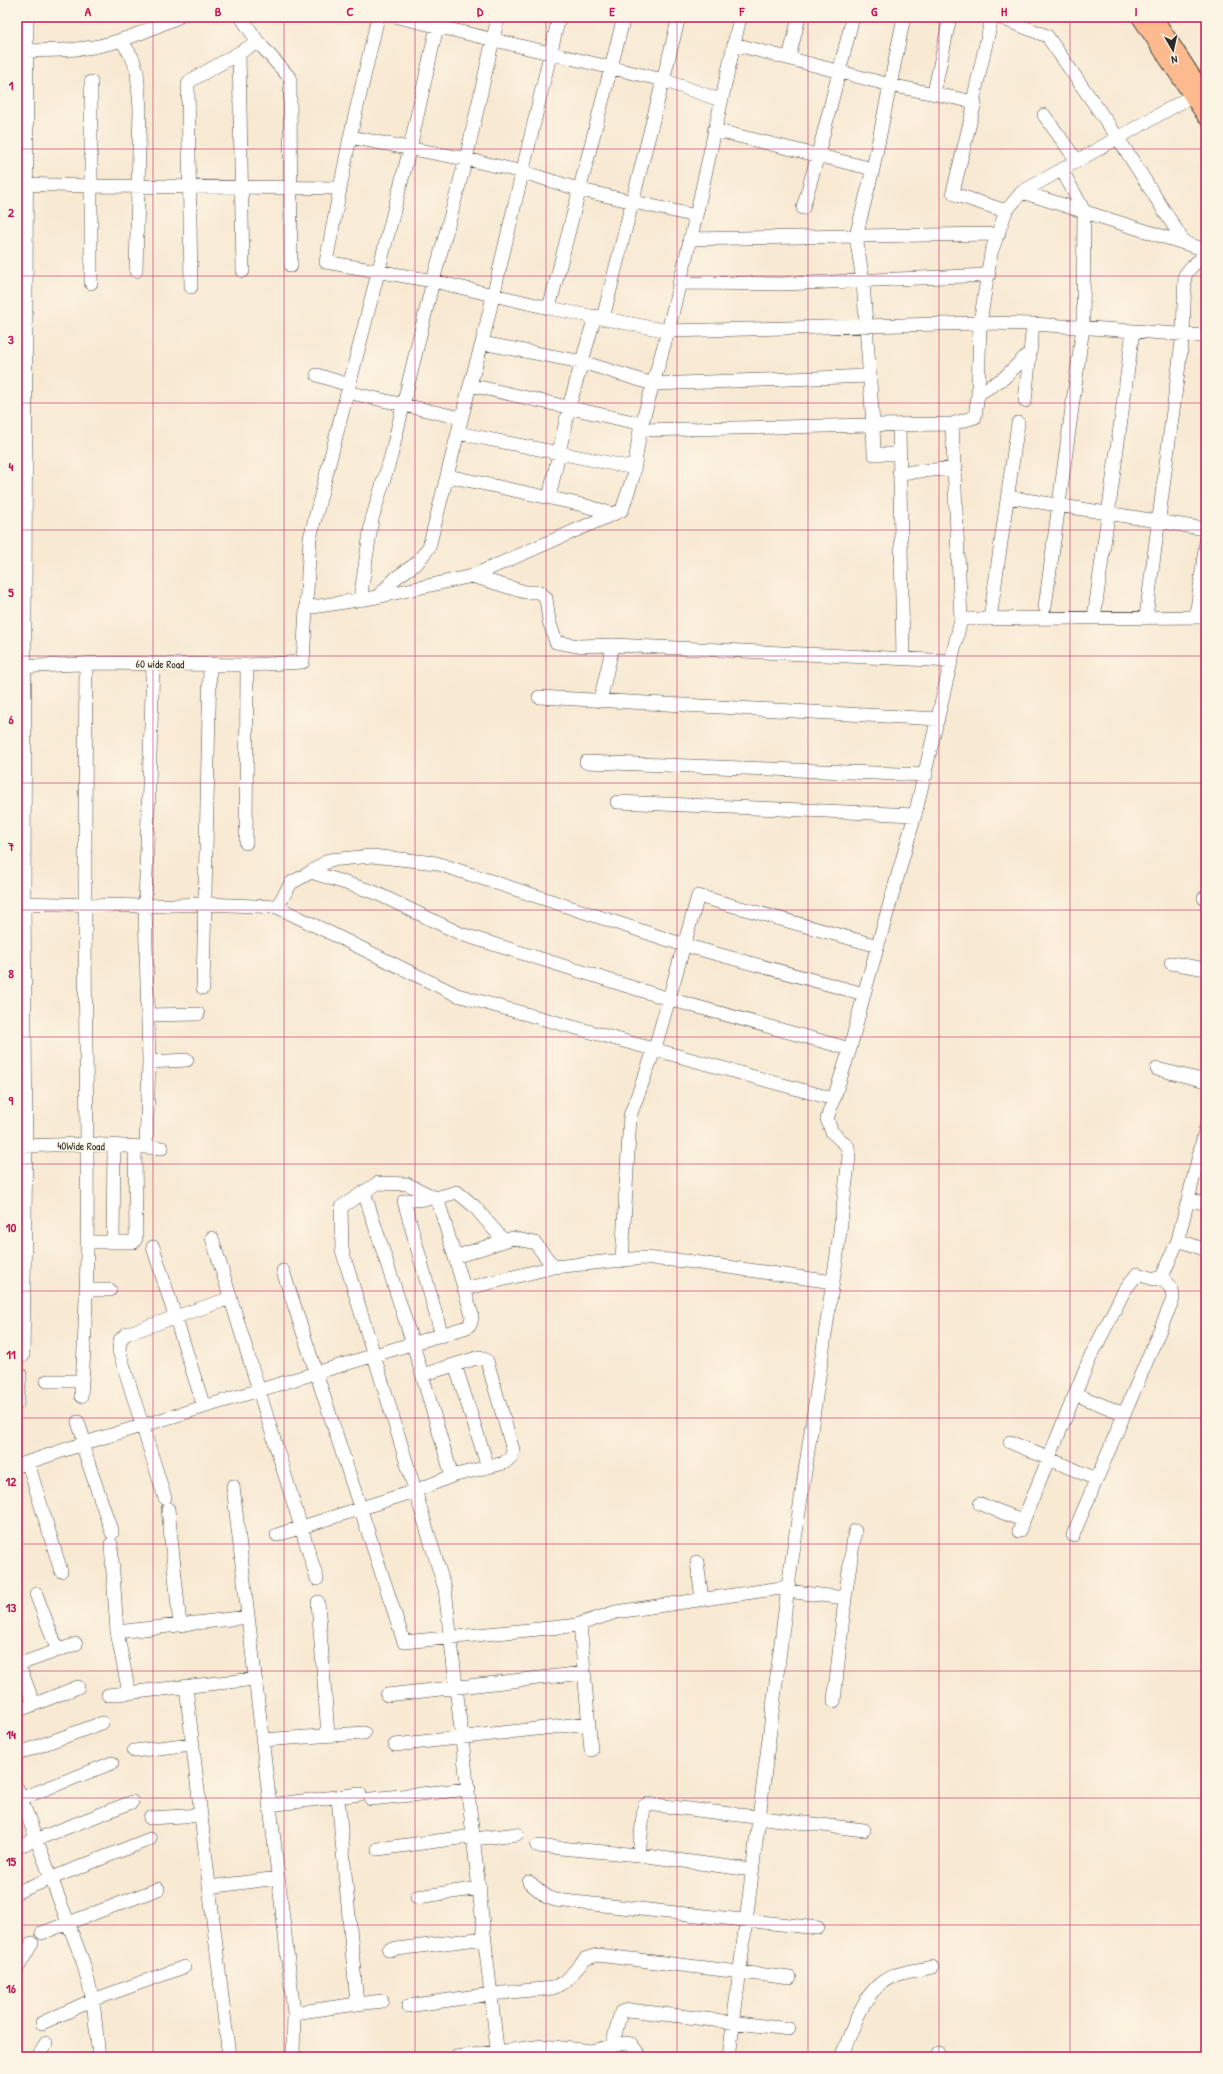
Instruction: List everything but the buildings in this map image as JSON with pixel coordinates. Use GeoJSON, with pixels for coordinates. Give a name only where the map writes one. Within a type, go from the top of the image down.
{"type":"FeatureCollection","features":[{"type":"Feature","properties":{"kind":"main road"},"geometry":{"type":"LineString","coordinates":[[1140,17],[1199,96]]}},
{"type":"Feature","properties":{"kind":"main road"},"geometry":{"type":"LineString","coordinates":[[1154,17],[1199,96],[1206,117]]}},
{"type":"Feature","properties":{"kind":"street"},"geometry":{"type":"LineString","coordinates":[[23,1356],[21,1146],[22,184],[27,17]]}},
{"type":"Feature","properties":{"kind":"street"},"geometry":{"type":"LineString","coordinates":[[27,51],[102,46],[143,33],[178,17]]}},
{"type":"Feature","properties":{"kind":"street"},"geometry":{"type":"LineString","coordinates":[[241,17],[258,42],[290,78],[291,266]]}},
{"type":"Feature","properties":{"kind":"street"},"geometry":{"type":"LineString","coordinates":[[378,17],[350,137],[326,262],[433,281],[549,308],[668,331],[980,323],[1033,324],[1206,336]]}},
{"type":"Feature","properties":{"kind":"street"},"geometry":{"type":"LineString","coordinates":[[398,17],[437,22],[493,40],[663,80],[720,100]]}},
{"type":"Feature","properties":{"kind":"street"},"geometry":{"type":"LineString","coordinates":[[360,600],[372,519],[404,405],[433,281],[466,159],[498,17]]}},
{"type":"Feature","properties":{"kind":"street"},"geometry":{"type":"LineString","coordinates":[[377,597],[397,577],[417,563],[429,547],[482,343],[492,294],[523,172],[559,17]]}},
{"type":"Feature","properties":{"kind":"street"},"geometry":{"type":"LineString","coordinates":[[549,308],[624,17]]}},
{"type":"Feature","properties":{"kind":"street"},"geometry":{"type":"LineString","coordinates":[[549,498],[582,362],[599,317],[634,203],[679,17]]}},
{"type":"Feature","properties":{"kind":"street"},"geometry":{"type":"LineString","coordinates":[[437,22],[410,148],[377,271],[310,538],[306,608],[377,597],[472,576],[622,510],[634,468],[641,427],[668,331],[696,216],[720,100],[740,17]]}},
{"type":"Feature","properties":{"kind":"street"},"geometry":{"type":"LineString","coordinates":[[790,58],[799,17]]}},
{"type":"Feature","properties":{"kind":"street"},"geometry":{"type":"LineString","coordinates":[[802,208],[818,155],[838,71],[853,17]]}},
{"type":"Feature","properties":{"kind":"street"},"geometry":{"type":"LineString","coordinates":[[899,454],[874,454],[863,281],[856,236],[873,169],[904,17]]}},
{"type":"Feature","properties":{"kind":"street"},"geometry":{"type":"LineString","coordinates":[[934,93],[950,17]]}},
{"type":"Feature","properties":{"kind":"street"},"geometry":{"type":"LineString","coordinates":[[992,17],[973,101],[975,102],[972,120],[953,192],[957,195],[1006,211]]}},
{"type":"Feature","properties":{"kind":"street"},"geometry":{"type":"LineString","coordinates":[[999,17],[1047,36],[1118,138],[1184,242]]}},
{"type":"Feature","properties":{"kind":"street"},"geometry":{"type":"LineString","coordinates":[[121,40],[132,57],[137,72],[140,109],[136,271]]}},
{"type":"Feature","properties":{"kind":"street"},"geometry":{"type":"LineString","coordinates":[[192,287],[190,269],[191,186],[188,85],[190,81],[258,42]]}},
{"type":"Feature","properties":{"kind":"street"},"geometry":{"type":"LineString","coordinates":[[734,44],[890,85],[973,101]]}},
{"type":"Feature","properties":{"kind":"street"},"geometry":{"type":"LineString","coordinates":[[239,53],[240,186],[243,271]]}},
{"type":"Feature","properties":{"kind":"street"},"geometry":{"type":"LineString","coordinates":[[91,82],[91,283]]}},
{"type":"Feature","properties":{"kind":"street"},"geometry":{"type":"LineString","coordinates":[[470,385],[570,407],[641,427],[952,424],[975,417],[978,394],[980,323],[989,275],[991,253],[1006,211],[1022,192],[1118,138],[1199,96]]}},
{"type":"Feature","properties":{"kind":"street"},"geometry":{"type":"LineString","coordinates":[[1044,114],[1078,161]]}},
{"type":"Feature","properties":{"kind":"street"},"geometry":{"type":"LineString","coordinates":[[714,130],[873,169]]}},
{"type":"Feature","properties":{"kind":"street"},"geometry":{"type":"LineString","coordinates":[[350,137],[466,159],[523,172],[580,190],[696,216]]}},
{"type":"Feature","properties":{"kind":"street"},"geometry":{"type":"LineString","coordinates":[[1045,607],[1083,328],[1084,211],[1062,170]]}},
{"type":"Feature","properties":{"kind":"street"},"geometry":{"type":"LineString","coordinates":[[22,184],[91,186],[290,186],[340,188]]}},
{"type":"Feature","properties":{"kind":"street"},"geometry":{"type":"LineString","coordinates":[[1022,192],[1206,250]]}},
{"type":"Feature","properties":{"kind":"street"},"geometry":{"type":"LineString","coordinates":[[689,240],[999,234]]}},
{"type":"Feature","properties":{"kind":"street"},"geometry":{"type":"LineString","coordinates":[[1146,618],[1183,334],[1185,275],[1192,266],[1206,255]]}},
{"type":"Feature","properties":{"kind":"street"},"geometry":{"type":"LineString","coordinates":[[679,283],[783,284],[989,275]]}},
{"type":"Feature","properties":{"kind":"street"},"geometry":{"type":"LineString","coordinates":[[1025,401],[1033,324]]}},
{"type":"Feature","properties":{"kind":"street"},"geometry":{"type":"LineString","coordinates":[[1094,618],[1133,331]]}},
{"type":"Feature","properties":{"kind":"street"},"geometry":{"type":"LineString","coordinates":[[482,343],[582,362],[653,384],[869,376]]}},
{"type":"Feature","properties":{"kind":"street"},"geometry":{"type":"LineString","coordinates":[[978,394],[1004,378],[1030,352]]}},
{"type":"Feature","properties":{"kind":"street"},"geometry":{"type":"LineString","coordinates":[[317,375],[348,388],[404,405],[462,418]]}},
{"type":"Feature","properties":{"kind":"street"},"geometry":{"type":"LineString","coordinates":[[990,619],[1018,423]]}},
{"type":"Feature","properties":{"kind":"street"},"geometry":{"type":"LineString","coordinates":[[729,2057],[758,1817],[788,1589],[833,1282],[849,1157],[848,1147],[832,1132],[827,1119],[850,1049],[864,994],[926,775],[962,619],[956,468],[952,424]]}},
{"type":"Feature","properties":{"kind":"street"},"geometry":{"type":"LineString","coordinates":[[899,425],[903,659]]}},
{"type":"Feature","properties":{"kind":"street"},"geometry":{"type":"LineString","coordinates":[[458,433],[634,468]]}},
{"type":"Feature","properties":{"kind":"street"},"geometry":{"type":"LineString","coordinates":[[899,473],[956,468]]}},
{"type":"Feature","properties":{"kind":"street"},"geometry":{"type":"LineString","coordinates":[[448,476],[549,498],[613,514]]}},
{"type":"Feature","properties":{"kind":"street"},"geometry":{"type":"LineString","coordinates":[[1008,497],[1206,529]]}},
{"type":"Feature","properties":{"kind":"street"},"geometry":{"type":"LineString","coordinates":[[962,619],[1201,617],[1206,541]]}},
{"type":"Feature","properties":{"kind":"street"},"geometry":{"type":"LineString","coordinates":[[472,576],[525,592],[540,592],[546,598],[549,621],[556,642],[578,646],[612,645],[952,661]]}},
{"type":"Feature","properties":{"kind":"street","name":"60 wide Road"},"geometry":{"type":"LineString","coordinates":[[21,667],[86,664],[247,665],[303,662],[306,608]]}},
{"type":"Feature","properties":{"kind":"street"},"geometry":{"type":"LineString","coordinates":[[600,701],[612,645]]}},
{"type":"Feature","properties":{"kind":"street"},"geometry":{"type":"LineString","coordinates":[[81,1396],[88,1242],[84,905],[86,664]]}},
{"type":"Feature","properties":{"kind":"street"},"geometry":{"type":"LineString","coordinates":[[88,1242],[134,1242],[136,1238],[140,1148],[149,1062],[145,906],[153,664]]}},
{"type":"Feature","properties":{"kind":"street"},"geometry":{"type":"LineString","coordinates":[[203,988],[210,665]]}},
{"type":"Feature","properties":{"kind":"street"},"geometry":{"type":"LineString","coordinates":[[246,842],[247,665]]}},
{"type":"Feature","properties":{"kind":"street"},"geometry":{"type":"LineString","coordinates":[[540,697],[938,719]]}},
{"type":"Feature","properties":{"kind":"street"},"geometry":{"type":"LineString","coordinates":[[586,762],[926,775]]}},
{"type":"Feature","properties":{"kind":"street"},"geometry":{"type":"LineString","coordinates":[[617,802],[915,815]]}},
{"type":"Feature","properties":{"kind":"street"},"geometry":{"type":"LineString","coordinates":[[277,907],[291,883],[329,860],[372,856],[436,863],[684,945],[864,994]]}},
{"type":"Feature","properties":{"kind":"street"},"geometry":{"type":"LineString","coordinates":[[311,872],[374,892],[462,934],[669,999],[850,1049]]}},
{"type":"Feature","properties":{"kind":"street"},"geometry":{"type":"LineString","coordinates":[[622,1260],[630,1116],[655,1048],[698,896],[878,946]]}},
{"type":"Feature","properties":{"kind":"street"},"geometry":{"type":"LineString","coordinates":[[21,903],[145,906],[206,904],[277,907],[457,995],[655,1048],[834,1099]]}},
{"type":"Feature","properties":{"kind":"street"},"geometry":{"type":"LineString","coordinates":[[1171,963],[1206,969]]}},
{"type":"Feature","properties":{"kind":"street"},"geometry":{"type":"LineString","coordinates":[[148,1015],[198,1014]]}},
{"type":"Feature","properties":{"kind":"street"},"geometry":{"type":"LineString","coordinates":[[149,1062],[187,1060]]}},
{"type":"Feature","properties":{"kind":"street"},"geometry":{"type":"LineString","coordinates":[[1157,1069],[1206,1081]]}},
{"type":"Feature","properties":{"kind":"street"},"geometry":{"type":"LineString","coordinates":[[1162,1277],[1178,1240],[1204,1144],[1206,1127]]}},
{"type":"Feature","properties":{"kind":"street","name":"40Wide Road"},"geometry":{"type":"LineString","coordinates":[[21,1146],[87,1144],[162,1148]]}},
{"type":"Feature","properties":{"kind":"street"},"geometry":{"type":"LineString","coordinates":[[113,1242],[114,1146]]}},
{"type":"Feature","properties":{"kind":"street"},"geometry":{"type":"LineString","coordinates":[[61,1571],[23,1464],[204,1407],[315,1374],[373,1356],[413,1344],[442,1336],[471,1323],[472,1315],[436,1197],[407,1184],[378,1183],[341,1207],[342,1250],[373,1356],[445,1589],[452,1638],[498,2054]]}},
{"type":"Feature","properties":{"kind":"street"},"geometry":{"type":"LineString","coordinates":[[364,1192],[413,1344],[452,1476]]}},
{"type":"Feature","properties":{"kind":"street"},"geometry":{"type":"LineString","coordinates":[[442,1336],[404,1201],[436,1197],[457,1192],[474,1206],[504,1241]]}},
{"type":"Feature","properties":{"kind":"street"},"geometry":{"type":"LineString","coordinates":[[1188,1199],[1206,1204]]}},
{"type":"Feature","properties":{"kind":"street"},"geometry":{"type":"LineString","coordinates":[[212,1238],[260,1390],[300,1528],[317,1579]]}},
{"type":"Feature","properties":{"kind":"street"},"geometry":{"type":"LineString","coordinates":[[455,1257],[513,1238],[536,1243],[554,1267]]}},
{"type":"Feature","properties":{"kind":"street"},"geometry":{"type":"LineString","coordinates":[[1178,1240],[1206,1250]]}},
{"type":"Feature","properties":{"kind":"street"},"geometry":{"type":"LineString","coordinates":[[153,1247],[174,1317],[204,1407]]}},
{"type":"Feature","properties":{"kind":"street"},"geometry":{"type":"LineString","coordinates":[[464,1289],[554,1267],[642,1258],[686,1261],[833,1282]]}},
{"type":"Feature","properties":{"kind":"street"},"geometry":{"type":"LineString","coordinates":[[283,1272],[315,1374],[404,1642],[580,1624],[616,1612],[702,1599],[788,1589],[845,1598]]}},
{"type":"Feature","properties":{"kind":"street"},"geometry":{"type":"LineString","coordinates":[[980,1504],[1020,1525],[1090,1360],[1129,1284],[1137,1274],[1154,1279],[1162,1277]]}},
{"type":"Feature","properties":{"kind":"street"},"geometry":{"type":"LineString","coordinates":[[1073,1535],[1173,1299],[1172,1290],[1162,1277]]}},
{"type":"Feature","properties":{"kind":"street"},"geometry":{"type":"LineString","coordinates":[[86,1290],[110,1290]]}},
{"type":"Feature","properties":{"kind":"street"},"geometry":{"type":"LineString","coordinates":[[180,1625],[166,1503],[119,1351],[120,1340],[126,1334],[231,1298]]}},
{"type":"Feature","properties":{"kind":"street"},"geometry":{"type":"LineString","coordinates":[[277,1535],[415,1491],[452,1476],[504,1463],[511,1457],[513,1450],[487,1361],[480,1357],[422,1375]]}},
{"type":"Feature","properties":{"kind":"street"},"geometry":{"type":"LineString","coordinates":[[456,1365],[488,1467]]}},
{"type":"Feature","properties":{"kind":"street"},"geometry":{"type":"LineString","coordinates":[[17,1404],[20,1374]]}},
{"type":"Feature","properties":{"kind":"street"},"geometry":{"type":"LineString","coordinates":[[47,1381],[82,1381]]}},
{"type":"Feature","properties":{"kind":"street"},"geometry":{"type":"LineString","coordinates":[[1075,1394],[1124,1414]]}},
{"type":"Feature","properties":{"kind":"street"},"geometry":{"type":"LineString","coordinates":[[78,1422],[112,1538],[117,1632],[128,1693]]}},
{"type":"Feature","properties":{"kind":"street"},"geometry":{"type":"LineString","coordinates":[[1010,1442],[1096,1479]]}},
{"type":"Feature","properties":{"kind":"street"},"geometry":{"type":"LineString","coordinates":[[233,1486],[294,2013],[293,2057]]}},
{"type":"Feature","properties":{"kind":"street"},"geometry":{"type":"LineString","coordinates":[[834,1701],[845,1598],[855,1531]]}},
{"type":"Feature","properties":{"kind":"street"},"geometry":{"type":"LineString","coordinates":[[696,1562],[702,1599]]}},
{"type":"Feature","properties":{"kind":"street"},"geometry":{"type":"LineString","coordinates":[[36,1594],[57,1649]]}},
{"type":"Feature","properties":{"kind":"street"},"geometry":{"type":"LineString","coordinates":[[318,1602],[328,1735]]}},
{"type":"Feature","properties":{"kind":"street"},"geometry":{"type":"LineString","coordinates":[[117,1632],[248,1617]]}},
{"type":"Feature","properties":{"kind":"street"},"geometry":{"type":"LineString","coordinates":[[580,1624],[591,1750]]}},
{"type":"Feature","properties":{"kind":"street"},"geometry":{"type":"LineString","coordinates":[[34,1704],[18,1663],[76,1644]]}},
{"type":"Feature","properties":{"kind":"street"},"geometry":{"type":"LineString","coordinates":[[387,1695],[584,1673]]}},
{"type":"Feature","properties":{"kind":"street"},"geometry":{"type":"LineString","coordinates":[[108,1695],[255,1679]]}},
{"type":"Feature","properties":{"kind":"street"},"geometry":{"type":"LineString","coordinates":[[17,1710],[78,1687]]}},
{"type":"Feature","properties":{"kind":"street"},"geometry":{"type":"LineString","coordinates":[[186,1687],[229,2057]]}},
{"type":"Feature","properties":{"kind":"street"},"geometry":{"type":"LineString","coordinates":[[17,1754],[102,1723]]}},
{"type":"Feature","properties":{"kind":"street"},"geometry":{"type":"LineString","coordinates":[[395,1745],[588,1723]]}},
{"type":"Feature","properties":{"kind":"street"},"geometry":{"type":"LineString","coordinates":[[262,1740],[364,1733]]}},
{"type":"Feature","properties":{"kind":"street"},"geometry":{"type":"LineString","coordinates":[[134,1751],[192,1744]]}},
{"type":"Feature","properties":{"kind":"street"},"geometry":{"type":"LineString","coordinates":[[96,2055],[93,2000],[83,1962],[18,1795],[112,1763]]}},
{"type":"Feature","properties":{"kind":"street"},"geometry":{"type":"LineString","coordinates":[[269,1805],[338,1797],[366,1797],[469,1789]]}},
{"type":"Feature","properties":{"kind":"street"},"geometry":{"type":"LineString","coordinates":[[338,1797],[357,2004]]}},
{"type":"Feature","properties":{"kind":"street"},"geometry":{"type":"LineString","coordinates":[[17,1847],[132,1802]]}},
{"type":"Feature","properties":{"kind":"street"},"geometry":{"type":"LineString","coordinates":[[639,1855],[645,1805],[864,1830]]}},
{"type":"Feature","properties":{"kind":"street"},"geometry":{"type":"LineString","coordinates":[[150,1818],[201,1815]]}},
{"type":"Feature","properties":{"kind":"street"},"geometry":{"type":"LineString","coordinates":[[378,1849],[517,1834]]}},
{"type":"Feature","properties":{"kind":"street"},"geometry":{"type":"LineString","coordinates":[[17,1892],[150,1840]]}},
{"type":"Feature","properties":{"kind":"street"},"geometry":{"type":"LineString","coordinates":[[537,1846],[639,1855],[752,1870]]}},
{"type":"Feature","properties":{"kind":"street"},"geometry":{"type":"LineString","coordinates":[[209,1887],[278,1878]]}},
{"type":"Feature","properties":{"kind":"street"},"geometry":{"type":"LineString","coordinates":[[529,1882],[546,1897],[555,1900],[818,1928]]}},
{"type":"Feature","properties":{"kind":"street"},"geometry":{"type":"LineString","coordinates":[[417,1897],[480,1888]]}},
{"type":"Feature","properties":{"kind":"street"},"geometry":{"type":"LineString","coordinates":[[42,1933],[158,1889]]}},
{"type":"Feature","properties":{"kind":"street"},"geometry":{"type":"LineString","coordinates":[[389,1950],[485,1938]]}},
{"type":"Feature","properties":{"kind":"street"},"geometry":{"type":"LineString","coordinates":[[17,1970],[32,1943]]}},
{"type":"Feature","properties":{"kind":"street"},"geometry":{"type":"LineString","coordinates":[[408,2006],[492,1994],[553,1988],[566,1981],[585,1959],[597,1955],[790,1978]]}},
{"type":"Feature","properties":{"kind":"street"},"geometry":{"type":"LineString","coordinates":[[42,2023],[93,2000],[184,1967]]}},
{"type":"Feature","properties":{"kind":"street"},"geometry":{"type":"LineString","coordinates":[[841,2057],[866,1999],[879,1984],[895,1976],[932,1967]]}},
{"type":"Feature","properties":{"kind":"street"},"geometry":{"type":"LineString","coordinates":[[294,2013],[382,2001]]}},
{"type":"Feature","properties":{"kind":"street"},"geometry":{"type":"LineString","coordinates":[[612,2046],[621,2012],[625,2010],[789,2030]]}},
{"type":"Feature","properties":{"kind":"street"},"geometry":{"type":"LineString","coordinates":[[38,2057],[46,2043]]}},
{"type":"Feature","properties":{"kind":"street"},"geometry":{"type":"LineString","coordinates":[[456,2057],[498,2054],[553,2045],[592,2051],[625,2043],[631,2044],[641,2057]]}}]}
